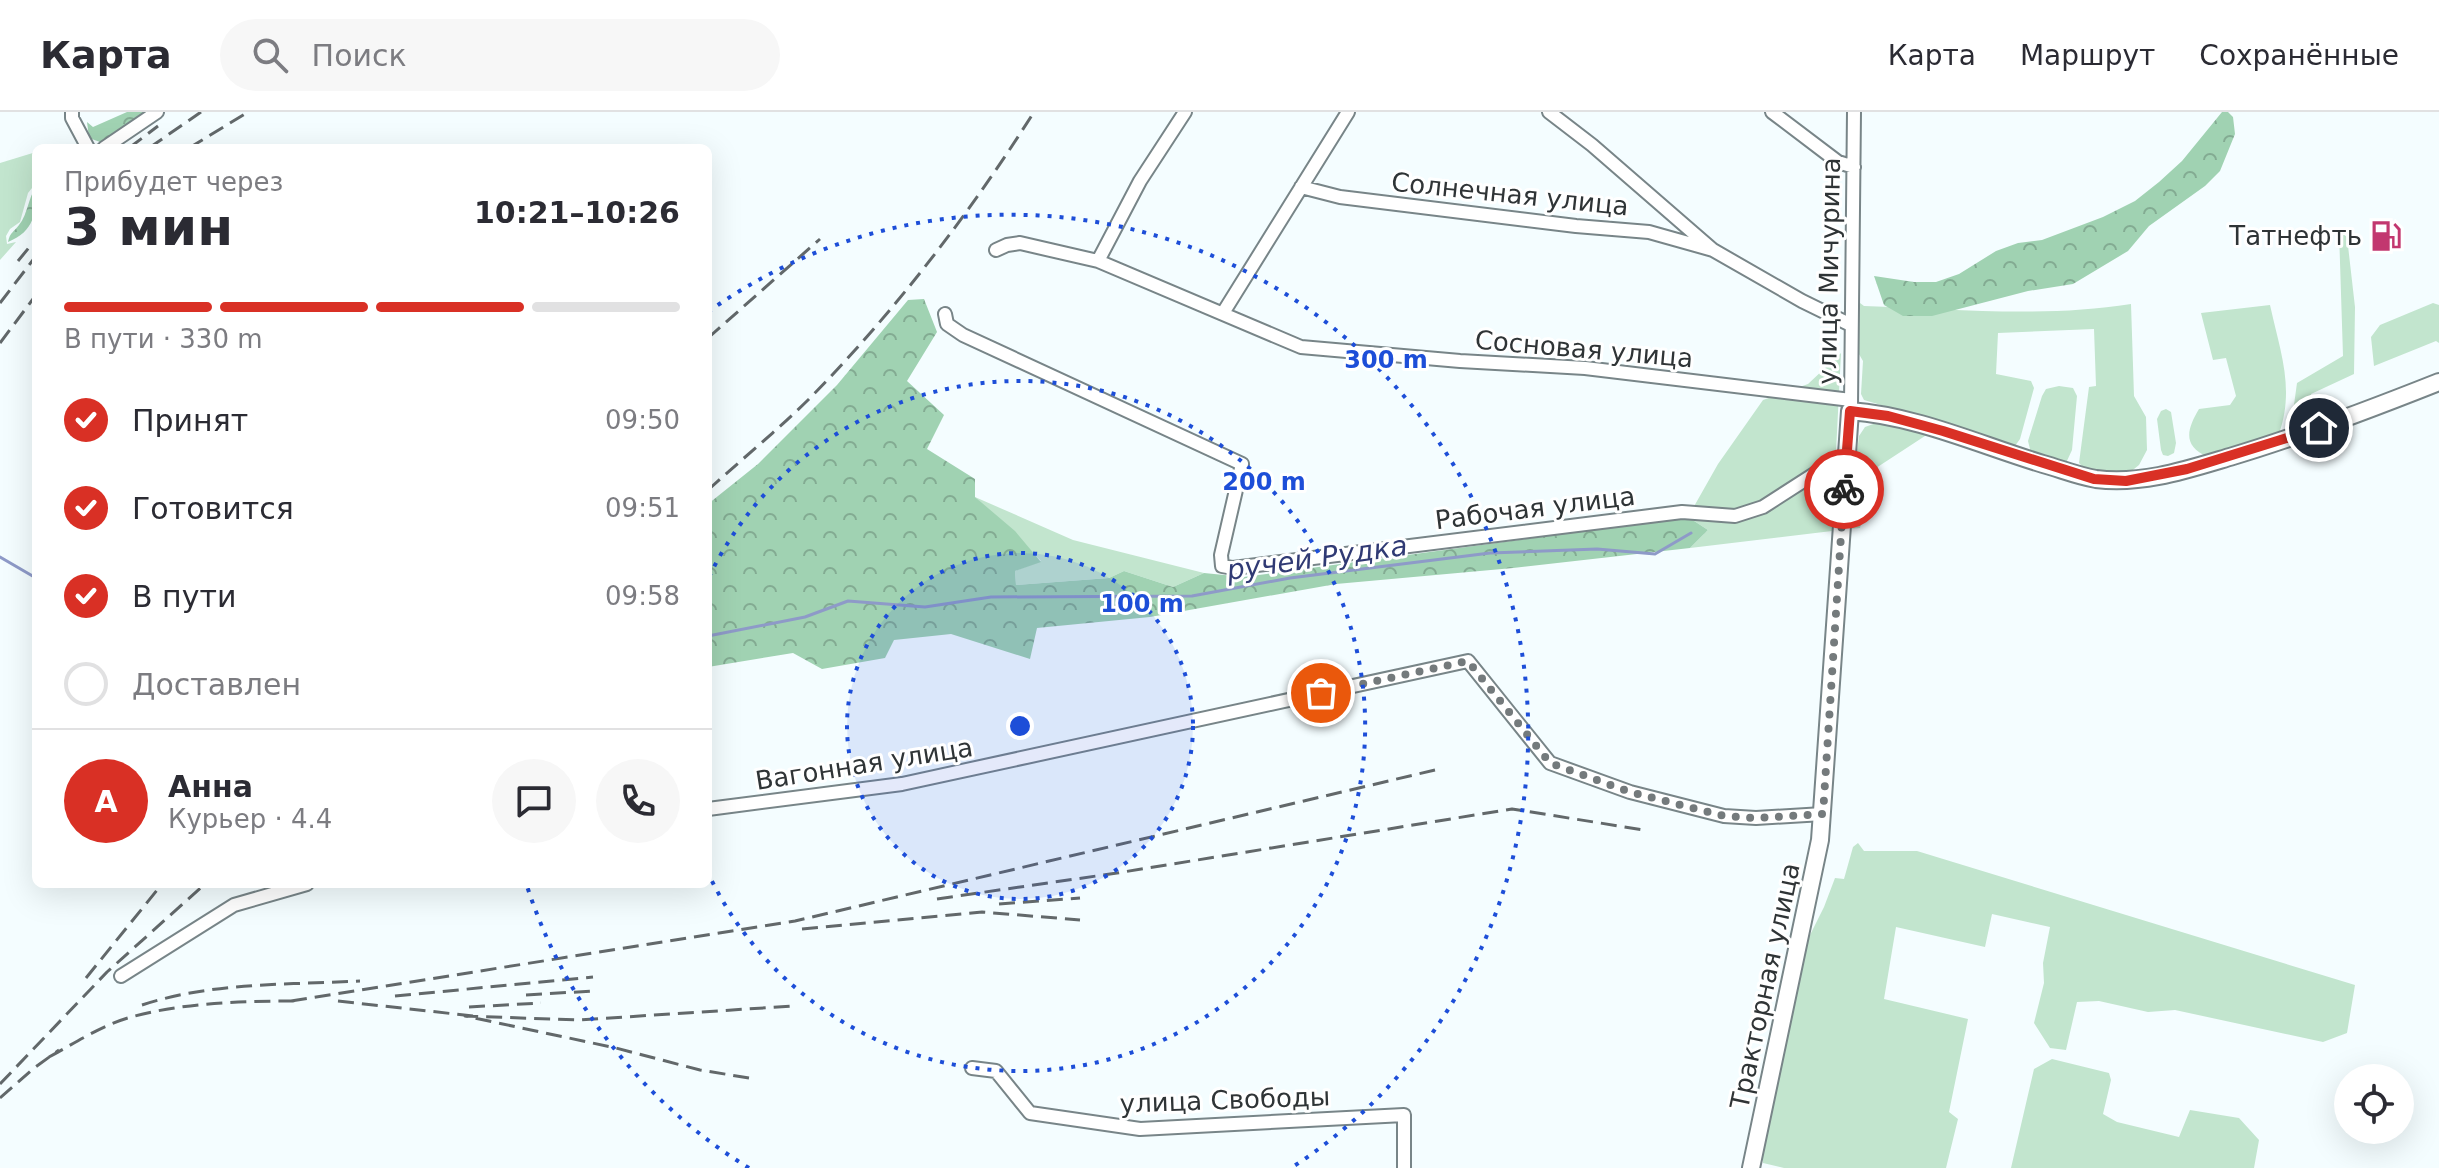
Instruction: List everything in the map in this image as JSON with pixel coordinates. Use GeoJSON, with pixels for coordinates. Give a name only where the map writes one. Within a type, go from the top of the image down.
{"type":"FeatureCollection","features":[{"type":"Feature","properties":{"kind":"main road"},"geometry":{"type":"LineString","coordinates":[[1851,406],[1943,431],[2094,479],[2126,481],[2182,471],[2295,437],[2439,382]]}},
{"type":"Feature","properties":{"kind":"main road","name":"улица Мичурина"},"geometry":{"type":"LineString","coordinates":[[1823,814],[1851,406]]}},
{"type":"Feature","properties":{"kind":"main road","name":"Тракторная улица"},"geometry":{"type":"LineString","coordinates":[[1751,1168],[1823,814]]}},
{"type":"Feature","properties":{"kind":"street"},"geometry":{"type":"LineString","coordinates":[[72,112],[86,144]]}},
{"type":"Feature","properties":{"kind":"street"},"geometry":{"type":"LineString","coordinates":[[110,144],[157,112]]}},
{"type":"Feature","properties":{"kind":"street"},"geometry":{"type":"LineString","coordinates":[[1098,261],[1140,181],[1185,112]]}},
{"type":"Feature","properties":{"kind":"street"},"geometry":{"type":"LineString","coordinates":[[1223,313],[1348,112]]}},
{"type":"Feature","properties":{"kind":"street"},"geometry":{"type":"LineString","coordinates":[[1549,112],[1592,145],[1713,250],[1851,325]]}},
{"type":"Feature","properties":{"kind":"street"},"geometry":{"type":"LineString","coordinates":[[1772,112],[1838,162],[1854,167]]}},
{"type":"Feature","properties":{"kind":"street","name":"улица Мичурина"},"geometry":{"type":"LineString","coordinates":[[1851,406],[1854,112]]}},
{"type":"Feature","properties":{"kind":"street","name":"Солнечная улица"},"geometry":{"type":"LineString","coordinates":[[1301,187],[1340,197],[1649,232],[1713,250]]}},
{"type":"Feature","properties":{"kind":"street","name":"Сосновая улица"},"geometry":{"type":"LineString","coordinates":[[996,250],[1020,243],[1098,261],[1301,347],[1585,368],[1851,406]]}},
{"type":"Feature","properties":{"kind":"street","name":"Рабочая улица"},"geometry":{"type":"LineString","coordinates":[[945,314],[947,324],[963,335],[1242,464],[1221,555],[1222,566],[1233,568],[1682,512],[1735,516],[1763,507],[1847,453]]}},
{"type":"Feature","properties":{"kind":"street","name":"Вагонная улица"},"geometry":{"type":"LineString","coordinates":[[712,808],[902,784],[1468,661],[1550,763],[1630,792],[1724,816],[1756,818],[1823,814]]}},
{"type":"Feature","properties":{"kind":"street"},"geometry":{"type":"LineString","coordinates":[[121,976],[234,905],[293,888]]}},
{"type":"Feature","properties":{"kind":"street","name":"улица Свободы"},"geometry":{"type":"LineString","coordinates":[[972,1068],[996,1071],[1030,1113],[1140,1129],[1404,1115],[1404,1168]]}},
{"type":"Feature","properties":{"kind":"green space"},"geometry":{"type":"Polygon","coordinates":[[[127,112],[145,112],[100,142],[89,138],[87,122],[93,127],[127,112]]]}},
{"type":"Feature","properties":{"kind":"green space"},"geometry":{"type":"Polygon","coordinates":[[[2222,112],[2228,112],[2233,117],[2235,134],[2220,171],[2205,186],[2149,226],[2128,251],[2073,284],[2028,291],[1932,316],[1903,316],[1884,305],[1874,276],[1936,282],[1959,274],[1996,251],[2018,243],[2042,240],[2135,201],[2182,161],[2222,112]]]}},
{"type":"Feature","properties":{"kind":"green space"},"geometry":{"type":"Polygon","coordinates":[[[32,153],[32,188],[20,222],[6,236],[7,244],[16,242],[0,260],[0,163],[32,153]]]}},
{"type":"Feature","properties":{"kind":"green space"},"geometry":{"type":"Polygon","coordinates":[[[31,196],[32,220],[29,227],[8,242],[22,221],[31,196]]]}},
{"type":"Feature","properties":{"kind":"green space"},"geometry":{"type":"Polygon","coordinates":[[[2339,231],[2347,237],[2355,307],[2354,374],[2311,394],[2309,416],[2298,422],[2293,412],[2297,383],[2343,356],[2339,231]]]}},
{"type":"Feature","properties":{"kind":"green space"},"geometry":{"type":"Polygon","coordinates":[[[924,299],[937,332],[907,381],[944,415],[927,449],[975,479],[975,497],[1015,531],[1041,562],[1015,571],[1016,585],[1109,578],[1124,571],[1173,587],[1204,573],[1244,577],[1688,517],[1708,530],[1690,548],[1336,584],[1150,617],[1037,628],[1030,659],[951,634],[894,640],[885,658],[822,669],[793,653],[712,666],[712,501],[758,464],[837,385],[908,300],[924,299]]]}},
{"type":"Feature","properties":{"kind":"green space"},"geometry":{"type":"Polygon","coordinates":[[[1856,300],[1864,306],[1998,311],[2065,311],[2131,304],[2134,396],[2146,417],[2147,450],[2139,465],[2129,473],[2086,470],[2079,463],[2089,387],[2096,386],[2094,329],[1998,333],[1996,374],[2031,381],[2034,388],[2020,439],[2015,446],[2009,447],[1976,433],[1864,400],[1861,394],[1863,361],[1856,349],[1856,300]]]}},
{"type":"Feature","properties":{"kind":"green space"},"geometry":{"type":"Polygon","coordinates":[[[2433,303],[2439,305],[2439,343],[2436,341],[2374,366],[2371,337],[2380,325],[2433,303]]]}},
{"type":"Feature","properties":{"kind":"green space"},"geometry":{"type":"Polygon","coordinates":[[[2270,305],[2286,385],[2284,417],[2279,434],[2208,457],[2194,448],[2189,436],[2195,416],[2199,409],[2230,405],[2236,396],[2226,358],[2213,360],[2201,313],[2270,305]]]}},
{"type":"Feature","properties":{"kind":"green space"},"geometry":{"type":"Polygon","coordinates":[[[1841,353],[1832,531],[1690,548],[1708,530],[1688,517],[1718,464],[1763,400],[1808,384],[1841,353]]]}},
{"type":"Feature","properties":{"kind":"green space"},"geometry":{"type":"Polygon","coordinates":[[[2059,386],[2073,388],[2077,396],[2072,450],[2066,463],[2031,453],[2028,441],[2042,396],[2046,389],[2059,386]]]}},
{"type":"Feature","properties":{"kind":"green space"},"geometry":{"type":"Polygon","coordinates":[[[2166,409],[2171,412],[2176,443],[2174,453],[2168,456],[2163,455],[2161,450],[2157,419],[2166,409]]]}},
{"type":"Feature","properties":{"kind":"green space"},"geometry":{"type":"Polygon","coordinates":[[[1876,423],[1928,434],[1876,468],[1860,528],[1847,529],[1859,436],[1865,427],[1876,423]]]}},
{"type":"Feature","properties":{"kind":"green space"},"geometry":{"type":"Polygon","coordinates":[[[975,497],[1073,540],[1204,573],[1173,587],[1124,571],[1109,578],[1016,585],[1015,571],[1041,561],[975,497]]]}},
{"type":"Feature","properties":{"kind":"green space"},"geometry":{"type":"Polygon","coordinates":[[[1858,843],[1864,851],[1917,851],[2355,985],[2347,1033],[2323,1042],[2175,1010],[2148,1012],[2099,1001],[2077,1002],[2066,1050],[2050,1048],[2034,1023],[2044,983],[2043,963],[2050,927],[1992,914],[1985,947],[1896,927],[1884,999],[1968,1019],[1949,1112],[1958,1119],[1946,1168],[1784,1168],[1763,1163],[1763,1150],[1806,943],[1835,878],[1844,879],[1853,847],[1858,843]]]}},
{"type":"Feature","properties":{"kind":"green space"},"geometry":{"type":"Polygon","coordinates":[[[2052,1059],[2109,1073],[2111,1080],[2103,1114],[2117,1122],[2179,1137],[2190,1110],[2239,1118],[2259,1140],[2254,1168],[2011,1168],[2034,1069],[2052,1059]]]}},
{"type":"Feature","properties":{"kind":"waterway","name":"ручей Рудка"},"geometry":{"type":"LineString","coordinates":[[712,635],[805,617],[848,601],[925,607],[991,597],[1192,596],[1290,578],[1490,553],[1597,549],[1655,554],[1691,533]]}},
{"type":"Feature","properties":{"kind":"waterway","name":"ручей Рудка"},"geometry":{"type":"LineString","coordinates":[[0,557],[32,576]]}},
{"type":"Feature","properties":{"kind":"railway"},"geometry":{"type":"LineString","coordinates":[[155,144],[201,112]]}},
{"type":"Feature","properties":{"kind":"railway"},"geometry":{"type":"LineString","coordinates":[[196,144],[248,112]]}},
{"type":"Feature","properties":{"kind":"railway"},"geometry":{"type":"LineString","coordinates":[[712,486],[799,408],[873,330],[958,224],[1034,112]]}},
{"type":"Feature","properties":{"kind":"railway"},"geometry":{"type":"LineString","coordinates":[[134,144],[158,126]]}},
{"type":"Feature","properties":{"kind":"railway"},"geometry":{"type":"LineString","coordinates":[[712,334],[820,239]]}},
{"type":"Feature","properties":{"kind":"railway"},"geometry":{"type":"LineString","coordinates":[[18,261],[32,244]]}},
{"type":"Feature","properties":{"kind":"railway"},"geometry":{"type":"LineString","coordinates":[[0,303],[32,261]]}},
{"type":"Feature","properties":{"kind":"railway"},"geometry":{"type":"LineString","coordinates":[[0,343],[32,300]]}},
{"type":"Feature","properties":{"kind":"railway"},"geometry":{"type":"LineString","coordinates":[[291,1001],[795,921],[1435,770]]}},
{"type":"Feature","properties":{"kind":"railway"},"geometry":{"type":"LineString","coordinates":[[937,899],[1512,809],[1644,830]]}},
{"type":"Feature","properties":{"kind":"railway"},"geometry":{"type":"LineString","coordinates":[[86,978],[159,888]]}},
{"type":"Feature","properties":{"kind":"railway"},"geometry":{"type":"LineString","coordinates":[[0,1084],[107,972],[201,888]]}},
{"type":"Feature","properties":{"kind":"railway"},"geometry":{"type":"LineString","coordinates":[[999,904],[1080,898]]}},
{"type":"Feature","properties":{"kind":"railway"},"geometry":{"type":"LineString","coordinates":[[802,929],[982,912],[1080,920]]}},
{"type":"Feature","properties":{"kind":"railway"},"geometry":{"type":"LineString","coordinates":[[395,996],[593,977]]}},
{"type":"Feature","properties":{"kind":"railway"},"geometry":{"type":"LineString","coordinates":[[142,1005],[222,988],[360,981]]}},
{"type":"Feature","properties":{"kind":"railway"},"geometry":{"type":"LineString","coordinates":[[526,995],[593,991]]}},
{"type":"Feature","properties":{"kind":"railway"},"geometry":{"type":"LineString","coordinates":[[49,1057],[110,1025],[152,1012],[216,1003],[302,1001]]}},
{"type":"Feature","properties":{"kind":"railway"},"geometry":{"type":"LineString","coordinates":[[338,1001],[473,1016]]}},
{"type":"Feature","properties":{"kind":"railway"},"geometry":{"type":"LineString","coordinates":[[469,1007],[541,1003]]}},
{"type":"Feature","properties":{"kind":"railway"},"geometry":{"type":"LineString","coordinates":[[749,1078],[700,1070],[616,1048],[465,1016],[579,1020],[793,1006]]}},
{"type":"Feature","properties":{"kind":"railway"},"geometry":{"type":"LineString","coordinates":[[0,1098],[59,1050]]}},
{"type":"Feature","properties":{"kind":"way so far"},"geometry":{"type":"LineString","coordinates":[[1321,693],[1468,661],[1550,763],[1630,792],[1724,816],[1756,818],[1823,814],[1844,489]]}},
{"type":"Feature","properties":{"kind":"place","name":"Татнефть"},"geometry":{"type":"Point","coordinates":[2386,236]}},
{"type":"Feature","properties":{"kind":"route"},"geometry":{"type":"LineString","coordinates":[[1844,489],[1850,411],[1870,412],[1943,431],[2094,479],[2126,481],[2187,469],[2319,428]]}}]}
